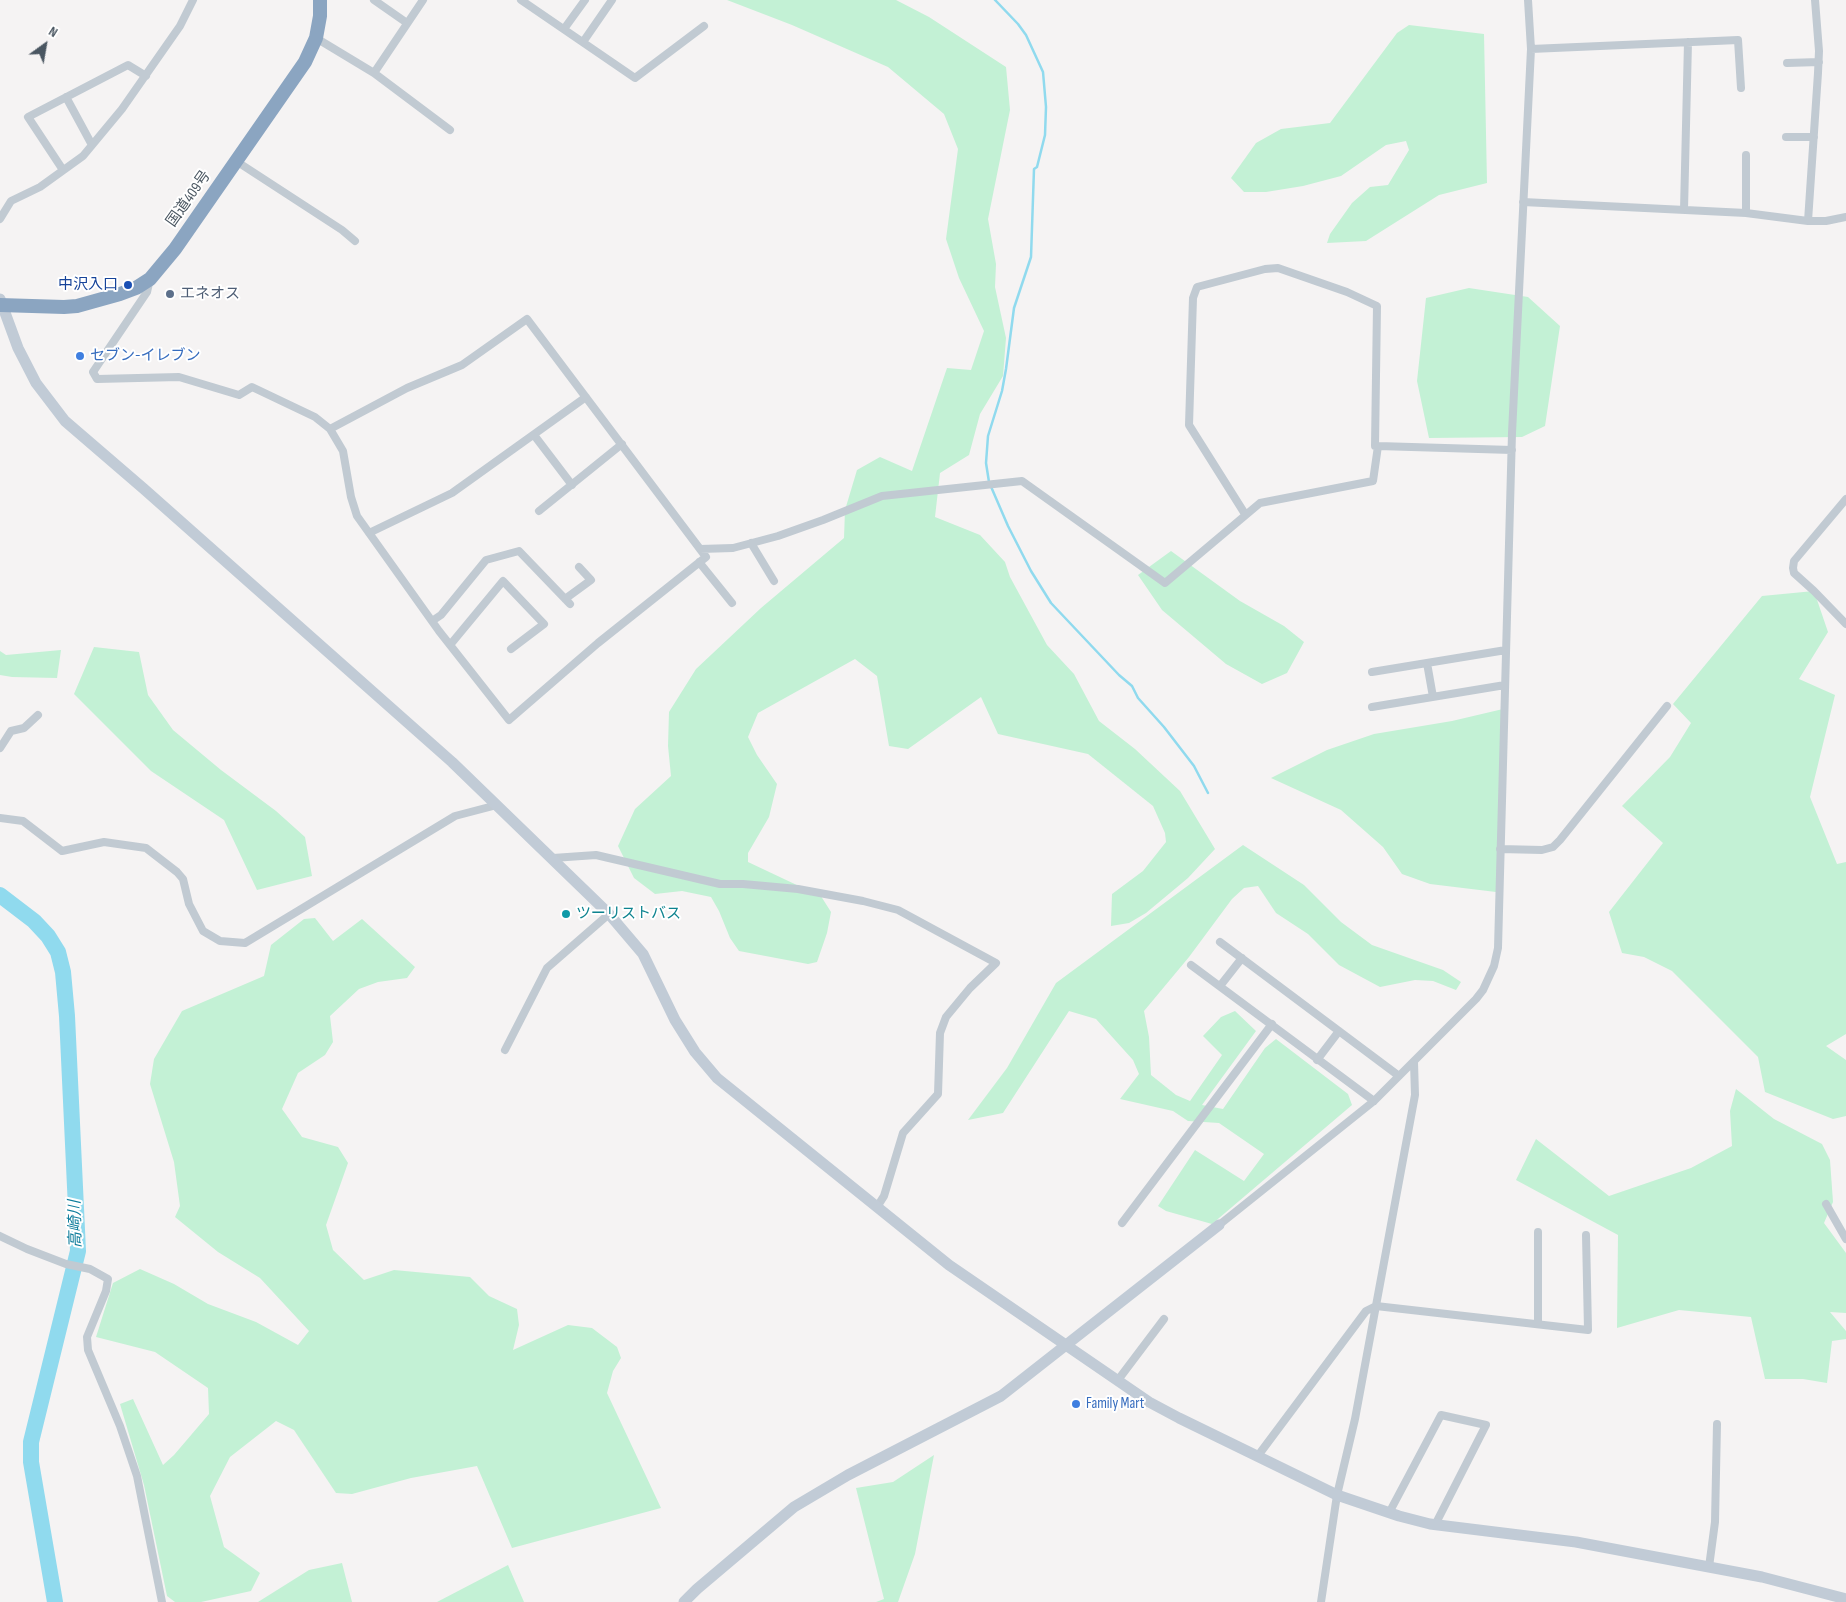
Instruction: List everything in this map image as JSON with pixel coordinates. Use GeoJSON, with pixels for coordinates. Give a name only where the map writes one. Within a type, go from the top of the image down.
{"type":"FeatureCollection","features":[{"type":"Feature","properties":{"kind":"highway","name":"国道409号"},"geometry":{"type":"LineString","coordinates":[[1,303],[64,307],[77,306],[120,294],[136,288],[150,279],[174,249],[305,62],[316,38],[320,16],[320,0]]}},
{"type":"Feature","properties":{"kind":"street"},"geometry":{"type":"LineString","coordinates":[[0,219],[11,201],[40,187],[83,156],[122,110],[146,76],[180,26],[193,0]]}},
{"type":"Feature","properties":{"kind":"street"},"geometry":{"type":"LineString","coordinates":[[374,0],[407,23]]}},
{"type":"Feature","properties":{"kind":"street"},"geometry":{"type":"LineString","coordinates":[[374,73],[423,0]]}},
{"type":"Feature","properties":{"kind":"street"},"geometry":{"type":"LineString","coordinates":[[521,0],[635,78],[704,26]]}},
{"type":"Feature","properties":{"kind":"street"},"geometry":{"type":"LineString","coordinates":[[534,8],[540,0]]}},
{"type":"Feature","properties":{"kind":"street"},"geometry":{"type":"LineString","coordinates":[[564,28],[584,0]]}},
{"type":"Feature","properties":{"kind":"street"},"geometry":{"type":"LineString","coordinates":[[583,42],[612,0]]}},
{"type":"Feature","properties":{"kind":"street"},"geometry":{"type":"LineString","coordinates":[[684,1602],[794,1507],[848,1475],[1001,1396],[1219,1226],[1374,1101],[1483,990],[1492,972],[1498,948],[1512,450],[1531,49],[1528,0]]}},
{"type":"Feature","properties":{"kind":"street"},"geometry":{"type":"LineString","coordinates":[[1808,220],[1819,62],[1815,0]]}},
{"type":"Feature","properties":{"kind":"street"},"geometry":{"type":"LineString","coordinates":[[316,38],[374,73],[450,130]]}},
{"type":"Feature","properties":{"kind":"street"},"geometry":{"type":"LineString","coordinates":[[1531,49],[1738,40],[1741,88]]}},
{"type":"Feature","properties":{"kind":"street"},"geometry":{"type":"LineString","coordinates":[[1684,210],[1688,42]]}},
{"type":"Feature","properties":{"kind":"street"},"geometry":{"type":"LineString","coordinates":[[1787,63],[1819,62]]}},
{"type":"Feature","properties":{"kind":"street"},"geometry":{"type":"LineString","coordinates":[[63,170],[28,117],[128,65],[146,76]]}},
{"type":"Feature","properties":{"kind":"street"},"geometry":{"type":"LineString","coordinates":[[66,97],[92,144]]}},
{"type":"Feature","properties":{"kind":"street"},"geometry":{"type":"LineString","coordinates":[[1786,137],[1814,137]]}},
{"type":"Feature","properties":{"kind":"street"},"geometry":{"type":"LineString","coordinates":[[1746,155],[1746,213]]}},
{"type":"Feature","properties":{"kind":"street"},"geometry":{"type":"LineString","coordinates":[[236,161],[342,230],[355,241]]}},
{"type":"Feature","properties":{"kind":"street"},"geometry":{"type":"LineString","coordinates":[[1523,202],[1746,213],[1826,221],[1846,217]]}},
{"type":"Feature","properties":{"kind":"street"},"geometry":{"type":"LineString","coordinates":[[1245,514],[1189,425],[1193,298],[1197,287],[1265,268],[1278,268],[1347,292],[1377,306],[1375,446],[1512,450]]}},
{"type":"Feature","properties":{"kind":"street"},"geometry":{"type":"LineString","coordinates":[[150,279],[147,292],[94,372],[97,379],[179,377],[239,395],[252,387],[316,417],[330,429],[343,451],[351,497],[357,516],[432,621],[509,720],[598,644],[706,557],[527,319],[462,365],[407,388],[330,429]]}},
{"type":"Feature","properties":{"kind":"street"},"geometry":{"type":"LineString","coordinates":[[1,303],[18,348],[36,383],[64,421],[144,489],[452,762],[609,914],[643,954],[675,1020],[695,1052],[717,1078],[949,1265],[1149,1402],[1337,1496],[1389,1513],[1435,1525],[1576,1542],[1710,1567],[1785,1583],[1846,1599]]}},
{"type":"Feature","properties":{"kind":"street"},"geometry":{"type":"LineString","coordinates":[[369,533],[452,493],[586,397]]}},
{"type":"Feature","properties":{"kind":"street"},"geometry":{"type":"LineString","coordinates":[[534,435],[572,485]]}},
{"type":"Feature","properties":{"kind":"street"},"geometry":{"type":"LineString","coordinates":[[539,511],[622,444]]}},
{"type":"Feature","properties":{"kind":"street"},"geometry":{"type":"LineString","coordinates":[[700,549],[733,548],[778,536],[882,496],[1022,480],[1165,583],[1260,503],[1373,481],[1378,446]]}},
{"type":"Feature","properties":{"kind":"street"},"geometry":{"type":"LineString","coordinates":[[1846,499],[1794,561],[1793,568],[1794,573],[1846,624]]}},
{"type":"Feature","properties":{"kind":"street"},"geometry":{"type":"LineString","coordinates":[[751,543],[774,581]]}},
{"type":"Feature","properties":{"kind":"street"},"geometry":{"type":"LineString","coordinates":[[432,621],[441,615],[486,560],[519,551],[567,601],[591,580],[579,567]]}},
{"type":"Feature","properties":{"kind":"street"},"geometry":{"type":"LineString","coordinates":[[699,562],[732,603]]}},
{"type":"Feature","properties":{"kind":"street"},"geometry":{"type":"LineString","coordinates":[[450,645],[503,581],[544,624],[512,649]]}},
{"type":"Feature","properties":{"kind":"street"},"geometry":{"type":"LineString","coordinates":[[1372,672],[1506,650]]}},
{"type":"Feature","properties":{"kind":"street"},"geometry":{"type":"LineString","coordinates":[[1427,663],[1433,697]]}},
{"type":"Feature","properties":{"kind":"street"},"geometry":{"type":"LineString","coordinates":[[1372,706],[1505,685]]}},
{"type":"Feature","properties":{"kind":"street"},"geometry":{"type":"LineString","coordinates":[[1500,849],[1542,850],[1553,847],[1667,706]]}},
{"type":"Feature","properties":{"kind":"street"},"geometry":{"type":"LineString","coordinates":[[0,748],[11,731],[24,728],[38,715]]}},
{"type":"Feature","properties":{"kind":"street"},"geometry":{"type":"LineString","coordinates":[[0,818],[23,821],[62,851],[104,842],[146,848],[177,872],[183,879],[189,904],[203,931],[220,941],[245,942],[455,816],[497,805]]}},
{"type":"Feature","properties":{"kind":"street"},"geometry":{"type":"LineString","coordinates":[[553,858],[596,855],[720,884],[743,884],[798,890],[863,901],[898,910],[996,963],[970,988],[946,1017],[940,1034],[938,1094],[903,1134],[884,1196],[877,1207]]}},
{"type":"Feature","properties":{"kind":"street"},"geometry":{"type":"LineString","coordinates":[[505,1050],[547,968],[609,914]]}},
{"type":"Feature","properties":{"kind":"street"},"geometry":{"type":"LineString","coordinates":[[1220,942],[1399,1076]]}},
{"type":"Feature","properties":{"kind":"street"},"geometry":{"type":"LineString","coordinates":[[1220,986],[1242,958]]}},
{"type":"Feature","properties":{"kind":"street"},"geometry":{"type":"LineString","coordinates":[[1191,965],[1374,1101]]}},
{"type":"Feature","properties":{"kind":"street"},"geometry":{"type":"LineString","coordinates":[[1122,1223],[1272,1024]]}},
{"type":"Feature","properties":{"kind":"street"},"geometry":{"type":"LineString","coordinates":[[1318,1060],[1339,1031]]}},
{"type":"Feature","properties":{"kind":"street"},"geometry":{"type":"LineString","coordinates":[[1320,1602],[1337,1496],[1355,1419],[1415,1095],[1414,1062]]}},
{"type":"Feature","properties":{"kind":"street"},"geometry":{"type":"LineString","coordinates":[[1826,1204],[1846,1240]]}},
{"type":"Feature","properties":{"kind":"street"},"geometry":{"type":"LineString","coordinates":[[1538,1232],[1538,1323]]}},
{"type":"Feature","properties":{"kind":"street"},"geometry":{"type":"LineString","coordinates":[[1257,1457],[1366,1311],[1376,1306],[1588,1330],[1586,1235]]}},
{"type":"Feature","properties":{"kind":"street"},"geometry":{"type":"LineString","coordinates":[[0,1236],[66,1264],[90,1269],[108,1279],[106,1291],[87,1336],[88,1350],[120,1426],[137,1476],[162,1602]]}},
{"type":"Feature","properties":{"kind":"street"},"geometry":{"type":"LineString","coordinates":[[1118,1380],[1164,1319]]}},
{"type":"Feature","properties":{"kind":"street"},"geometry":{"type":"LineString","coordinates":[[1389,1513],[1441,1415],[1486,1424],[1435,1525]]}},
{"type":"Feature","properties":{"kind":"street"},"geometry":{"type":"LineString","coordinates":[[1710,1567],[1715,1522],[1717,1424]]}},
{"type":"Feature","properties":{"kind":"green space"},"geometry":{"type":"Polygon","coordinates":[[[727,0],[896,0],[929,17],[1006,67],[1010,110],[988,219],[996,264],[995,287],[1006,338],[1003,376],[980,414],[969,455],[940,473],[935,517],[980,535],[1005,562],[1010,577],[1047,645],[1074,674],[1099,721],[1135,749],[1180,791],[1215,849],[1188,878],[1146,913],[1129,923],[1111,926],[1112,894],[1143,871],[1166,842],[1165,833],[1153,806],[1088,754],[998,734],[981,697],[908,749],[889,746],[877,676],[855,659],[758,713],[748,737],[757,755],[777,784],[769,817],[748,853],[748,862],[801,887],[819,893],[831,912],[827,933],[817,962],[808,964],[739,951],[730,938],[711,897],[682,891],[655,894],[634,878],[618,846],[635,809],[671,776],[668,746],[669,712],[696,669],[761,608],[844,538],[845,510],[857,470],[880,457],[912,471],[947,368],[971,370],[984,331],[959,278],[946,239],[958,149],[944,114],[888,67],[792,25],[727,0]]]}},
{"type":"Feature","properties":{"kind":"green space"},"geometry":{"type":"Polygon","coordinates":[[[1409,25],[1484,34],[1487,183],[1439,195],[1366,241],[1327,243],[1330,234],[1352,203],[1370,187],[1388,185],[1409,150],[1406,141],[1386,145],[1341,176],[1303,186],[1266,192],[1244,192],[1231,178],[1256,143],[1281,129],[1330,123],[1397,33],[1409,25]]]}},
{"type":"Feature","properties":{"kind":"green space"},"geometry":{"type":"Polygon","coordinates":[[[1469,288],[1528,297],[1560,326],[1545,426],[1522,437],[1429,438],[1417,381],[1426,298],[1469,288]]]}},
{"type":"Feature","properties":{"kind":"green space"},"geometry":{"type":"Polygon","coordinates":[[[1171,551],[1240,601],[1284,626],[1304,642],[1287,673],[1262,684],[1226,664],[1162,610],[1138,575],[1171,551]]]}},
{"type":"Feature","properties":{"kind":"green space"},"geometry":{"type":"Polygon","coordinates":[[[1814,591],[1828,632],[1799,679],[1835,695],[1810,797],[1837,864],[1846,862],[1846,1034],[1826,1046],[1846,1060],[1846,1116],[1833,1119],[1765,1092],[1758,1057],[1672,971],[1644,957],[1622,953],[1609,912],[1663,843],[1622,806],[1670,757],[1691,723],[1673,704],[1762,596],[1814,591]]]}},
{"type":"Feature","properties":{"kind":"green space"},"geometry":{"type":"Polygon","coordinates":[[[94,647],[139,652],[148,695],[173,730],[221,770],[276,811],[305,837],[312,876],[257,890],[224,820],[151,771],[74,694],[94,647]]]}},
{"type":"Feature","properties":{"kind":"green space"},"geometry":{"type":"Polygon","coordinates":[[[61,650],[57,678],[0,675],[0,651],[6,655],[61,650]]]}},
{"type":"Feature","properties":{"kind":"green space"},"geometry":{"type":"Polygon","coordinates":[[[1503,709],[1496,892],[1430,884],[1402,874],[1383,847],[1341,810],[1271,778],[1327,750],[1374,734],[1452,721],[1503,709]]]}},
{"type":"Feature","properties":{"kind":"green space"},"geometry":{"type":"Polygon","coordinates":[[[1243,845],[1304,885],[1341,922],[1372,945],[1443,970],[1461,982],[1456,990],[1433,981],[1415,980],[1380,987],[1339,965],[1308,934],[1276,913],[1258,886],[1244,888],[1232,899],[1189,957],[1144,1011],[1149,1037],[1151,1075],[1176,1095],[1190,1101],[1222,1055],[1203,1036],[1221,1017],[1235,1011],[1256,1031],[1202,1105],[1223,1109],[1265,1048],[1276,1039],[1348,1094],[1352,1105],[1212,1224],[1166,1211],[1158,1206],[1195,1150],[1244,1181],[1264,1154],[1219,1123],[1188,1121],[1173,1111],[1120,1099],[1139,1074],[1133,1060],[1096,1019],[1069,1011],[1003,1113],[968,1120],[1007,1068],[1056,983],[1243,845]]]}},
{"type":"Feature","properties":{"kind":"green space"},"geometry":{"type":"Polygon","coordinates":[[[315,918],[333,941],[362,919],[415,967],[407,978],[378,982],[359,989],[330,1016],[333,1042],[325,1055],[298,1073],[282,1109],[302,1137],[338,1147],[348,1163],[326,1225],[333,1250],[364,1280],[394,1270],[470,1277],[489,1296],[517,1309],[519,1325],[513,1350],[568,1325],[592,1328],[617,1347],[621,1358],[613,1371],[607,1393],[661,1508],[512,1548],[477,1466],[411,1478],[352,1494],[336,1493],[294,1430],[276,1421],[230,1457],[210,1496],[224,1547],[260,1573],[251,1591],[201,1602],[175,1602],[167,1596],[144,1485],[120,1404],[133,1399],[163,1465],[209,1414],[208,1388],[155,1352],[96,1337],[113,1283],[140,1269],[174,1284],[208,1304],[256,1322],[298,1345],[309,1331],[260,1278],[218,1252],[175,1217],[180,1206],[174,1162],[150,1084],[154,1059],[182,1011],[264,976],[271,945],[304,919],[315,918]]]}},
{"type":"Feature","properties":{"kind":"green space"},"geometry":{"type":"Polygon","coordinates":[[[1736,1089],[1774,1119],[1822,1144],[1830,1160],[1833,1202],[1824,1223],[1846,1253],[1846,1313],[1830,1312],[1846,1331],[1846,1339],[1832,1341],[1827,1383],[1803,1379],[1765,1379],[1751,1317],[1679,1310],[1617,1328],[1618,1235],[1516,1180],[1536,1139],[1609,1196],[1691,1168],[1732,1146],[1730,1111],[1736,1089]]]}},
{"type":"Feature","properties":{"kind":"green space"},"geometry":{"type":"Polygon","coordinates":[[[934,1455],[915,1554],[898,1602],[876,1602],[884,1599],[856,1488],[893,1482],[934,1455]]]}},
{"type":"Feature","properties":{"kind":"green space"},"geometry":{"type":"Polygon","coordinates":[[[342,1563],[352,1602],[258,1602],[309,1570],[342,1563]]]}},
{"type":"Feature","properties":{"kind":"green space"},"geometry":{"type":"Polygon","coordinates":[[[508,1565],[524,1602],[437,1602],[508,1565]]]}},
{"type":"Feature","properties":{"kind":"waterway"},"geometry":{"type":"LineString","coordinates":[[995,0],[1026,35],[1043,72],[1046,107],[1045,135],[1037,167],[1034,169],[1031,257],[1014,308],[1002,391],[988,436],[986,463],[989,482],[1008,526],[1031,571],[1051,603],[1119,675],[1132,686],[1138,698],[1164,727],[1194,766],[1208,793]]}},
{"type":"Feature","properties":{"kind":"waterway","name":"高崎川"},"geometry":{"type":"LineString","coordinates":[[0,895],[34,921],[48,936],[58,952],[63,972],[67,1016],[78,1251],[31,1442],[31,1462],[55,1602]]}},
{"type":"Feature","properties":{"kind":"place","name":"中沢入口"},"geometry":{"type":"Point","coordinates":[128,285]}},
{"type":"Feature","properties":{"kind":"place","name":"エネオス"},"geometry":{"type":"Point","coordinates":[170,294]}},
{"type":"Feature","properties":{"kind":"place","name":"セブン-イレブン"},"geometry":{"type":"Point","coordinates":[80,356]}},
{"type":"Feature","properties":{"kind":"place","name":"ツーリストバス"},"geometry":{"type":"Point","coordinates":[566,914]}},
{"type":"Feature","properties":{"kind":"place","name":"Family Mart"},"geometry":{"type":"Point","coordinates":[1076,1404]}}]}
